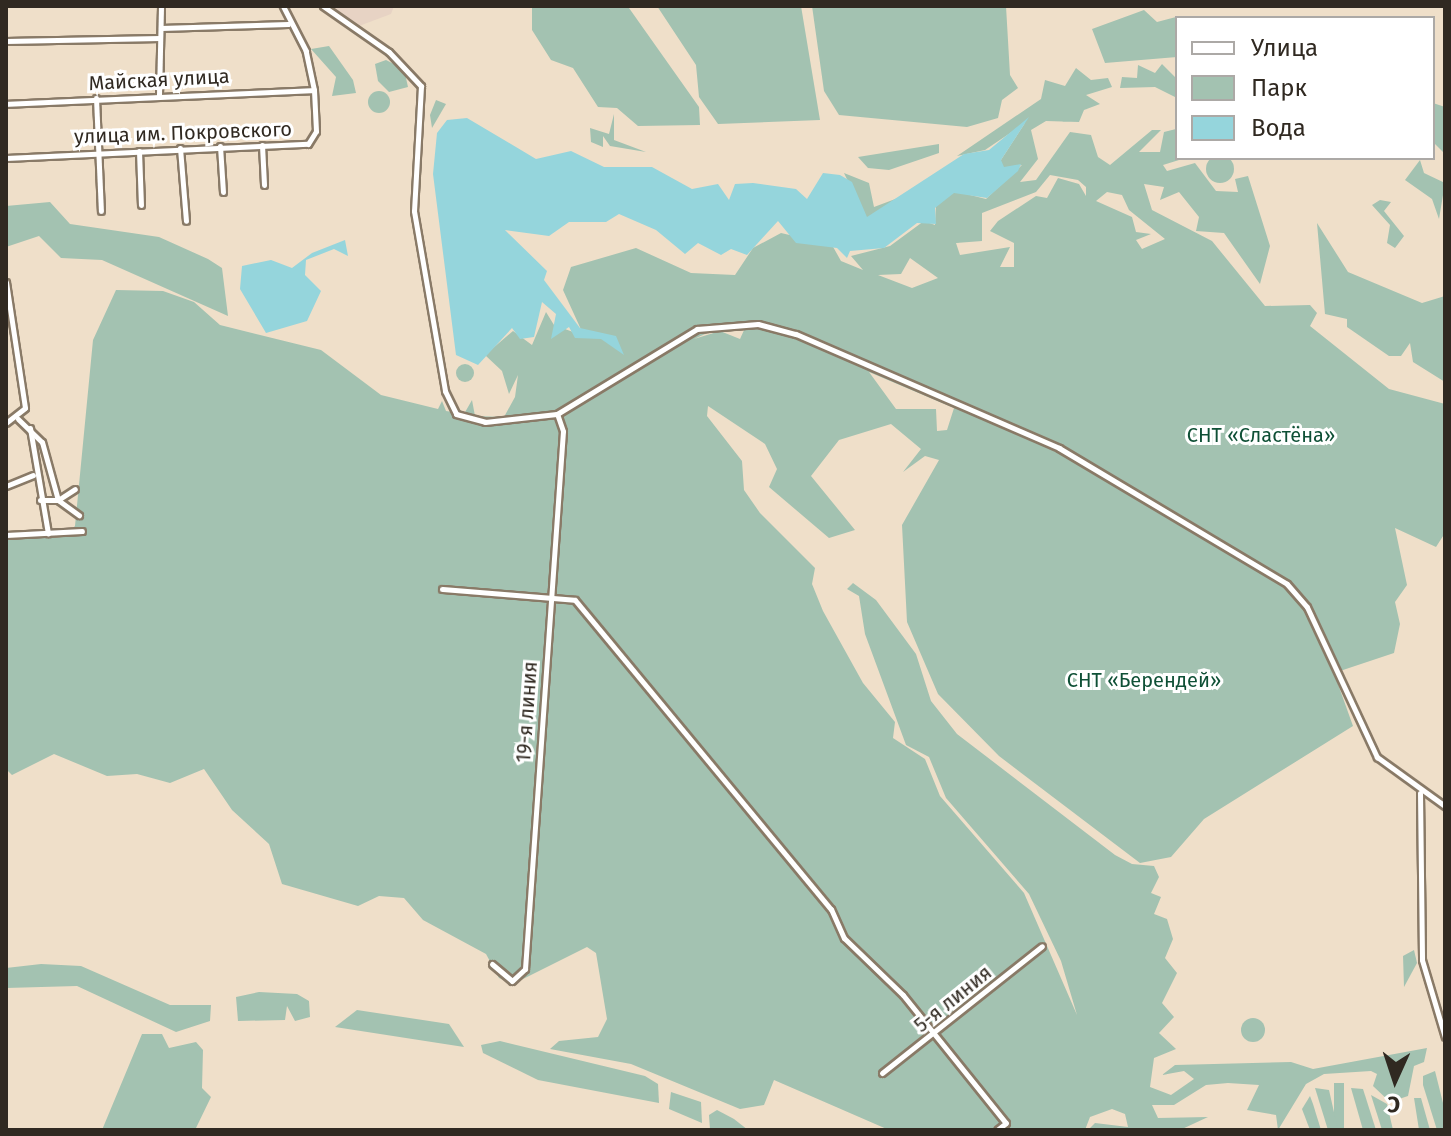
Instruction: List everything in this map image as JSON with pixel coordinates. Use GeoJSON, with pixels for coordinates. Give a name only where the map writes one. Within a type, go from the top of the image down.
{"type":"FeatureCollection","features":[{"type":"Feature","properties":{"kind":"street"},"geometry":{"type":"LineString","coordinates":[[159,95],[161,6]]}},
{"type":"Feature","properties":{"kind":"street","name":"улица им. Покровского"},"geometry":{"type":"LineString","coordinates":[[6,158],[95,150],[139,151],[313,141],[314,90],[306,51],[288,24],[283,6]]}},
{"type":"Feature","properties":{"kind":"street"},"geometry":{"type":"LineString","coordinates":[[323,6],[389,52],[421,86],[411,179],[429,297],[456,414],[485,422],[557,414],[682,335],[742,323],[796,334],[1027,432],[1287,584],[1307,607],[1372,750],[1420,792],[1445,806]]}},
{"type":"Feature","properties":{"kind":"street"},"geometry":{"type":"LineString","coordinates":[[161,28],[288,24]]}},
{"type":"Feature","properties":{"kind":"street"},"geometry":{"type":"LineString","coordinates":[[6,41],[160,38]]}},
{"type":"Feature","properties":{"kind":"street","name":"Майская улица"},"geometry":{"type":"LineString","coordinates":[[6,104],[314,90]]}},
{"type":"Feature","properties":{"kind":"street"},"geometry":{"type":"LineString","coordinates":[[96,98],[95,150],[101,211]]}},
{"type":"Feature","properties":{"kind":"street"},"geometry":{"type":"LineString","coordinates":[[262,145],[264,185]]}},
{"type":"Feature","properties":{"kind":"street"},"geometry":{"type":"LineString","coordinates":[[220,146],[223,192]]}},
{"type":"Feature","properties":{"kind":"street"},"geometry":{"type":"LineString","coordinates":[[180,148],[186,221]]}},
{"type":"Feature","properties":{"kind":"street"},"geometry":{"type":"LineString","coordinates":[[139,151],[141,205]]}},
{"type":"Feature","properties":{"kind":"street"},"geometry":{"type":"LineString","coordinates":[[6,282],[8,315],[25,408],[18,419],[6,423]]}},
{"type":"Feature","properties":{"kind":"street","name":"19-я линия"},"geometry":{"type":"LineString","coordinates":[[492,964],[512,981],[525,969],[563,431],[557,414]]}},
{"type":"Feature","properties":{"kind":"street"},"geometry":{"type":"LineString","coordinates":[[18,419],[30,427],[50,463],[58,500],[79,515]]}},
{"type":"Feature","properties":{"kind":"street"},"geometry":{"type":"LineString","coordinates":[[30,427],[33,475],[48,533]]}},
{"type":"Feature","properties":{"kind":"street"},"geometry":{"type":"LineString","coordinates":[[6,486],[33,475]]}},
{"type":"Feature","properties":{"kind":"street"},"geometry":{"type":"LineString","coordinates":[[40,500],[58,500],[75,489]]}},
{"type":"Feature","properties":{"kind":"street"},"geometry":{"type":"LineString","coordinates":[[6,535],[82,531]]}},
{"type":"Feature","properties":{"kind":"street"},"geometry":{"type":"LineString","coordinates":[[442,589],[575,600],[831,909],[844,938],[934,1036],[1006,1123],[997,1130]]}},
{"type":"Feature","properties":{"kind":"street"},"geometry":{"type":"LineString","coordinates":[[1420,792],[1422,960],[1445,1037]]}},
{"type":"Feature","properties":{"kind":"street","name":"5-я линия"},"geometry":{"type":"LineString","coordinates":[[882,1073],[934,1036],[1042,946]]}},
{"type":"Feature","properties":{"kind":"shaded area"},"geometry":{"type":"Polygon","coordinates":[[[330,6],[394,6],[391,14],[359,26],[330,6]]]}},
{"type":"Feature","properties":{"kind":"green space"},"geometry":{"type":"Polygon","coordinates":[[[532,6],[629,8],[699,107],[700,125],[638,126],[617,108],[598,107],[573,68],[551,60],[532,30],[532,6]]]}},
{"type":"Feature","properties":{"kind":"green space"},"geometry":{"type":"Polygon","coordinates":[[[657,6],[801,6],[820,120],[718,124],[699,97],[696,65],[657,6]]]}},
{"type":"Feature","properties":{"kind":"green space"},"geometry":{"type":"Polygon","coordinates":[[[812,6],[1006,6],[1010,75],[1018,88],[1002,100],[998,118],[967,127],[839,115],[824,91],[812,6]]]}},
{"type":"Feature","properties":{"kind":"green space"},"geometry":{"type":"Polygon","coordinates":[[[1144,10],[1157,22],[1175,17],[1175,57],[1105,63],[1092,29],[1144,10]]]}},
{"type":"Feature","properties":{"kind":"green space"},"geometry":{"type":"Polygon","coordinates":[[[329,46],[353,80],[356,93],[332,96],[336,77],[311,49],[329,46]]]}},
{"type":"Feature","properties":{"kind":"green space"},"geometry":{"type":"Polygon","coordinates":[[[386,60],[404,69],[408,87],[389,92],[378,81],[375,64],[386,60]]]}},
{"type":"Feature","properties":{"kind":"green space"},"geometry":{"type":"Polygon","coordinates":[[[1162,64],[1175,77],[1175,97],[1155,87],[1120,88],[1122,77],[1137,78],[1138,65],[1155,73],[1162,64]]]}},
{"type":"Feature","properties":{"kind":"green space"},"geometry":{"type":"Polygon","coordinates":[[[1076,68],[1091,80],[1108,78],[1112,87],[1086,95],[1100,104],[1084,110],[1079,122],[1046,121],[1031,130],[1038,159],[1020,182],[1036,180],[1070,132],[1091,135],[1098,157],[1110,165],[1152,130],[1161,130],[1139,152],[1160,152],[1164,132],[1175,129],[1175,160],[1179,160],[1163,165],[1167,171],[1195,163],[1216,191],[1238,192],[1235,179],[1248,176],[1270,246],[1260,284],[1224,233],[1196,231],[1199,217],[1179,192],[1160,200],[1164,187],[1144,184],[1152,210],[1212,241],[1265,306],[1310,305],[1317,313],[1310,326],[1389,389],[1445,404],[1445,533],[1436,547],[1395,528],[1407,585],[1395,602],[1400,624],[1394,653],[1334,673],[1353,726],[1204,819],[1171,857],[1140,863],[999,756],[938,694],[907,622],[902,525],[939,460],[925,456],[903,472],[921,449],[891,424],[839,440],[811,476],[855,530],[829,538],[769,487],[777,469],[765,444],[708,406],[707,416],[742,461],[744,490],[760,513],[815,568],[812,584],[823,611],[863,683],[895,722],[893,738],[925,759],[940,796],[1024,893],[1077,1015],[1061,961],[1029,894],[946,798],[929,757],[906,745],[865,634],[859,596],[847,589],[853,583],[876,600],[916,654],[931,701],[957,734],[1115,855],[1132,864],[1154,866],[1159,877],[1151,893],[1161,897],[1154,914],[1167,919],[1173,939],[1165,958],[1177,973],[1162,1003],[1174,1017],[1159,1033],[1176,1049],[1154,1058],[1150,1087],[1171,1095],[1194,1079],[1184,1071],[1162,1075],[1175,1065],[1291,1062],[1313,1069],[1427,1048],[1424,1062],[1414,1066],[1408,1096],[1390,1102],[1373,1086],[1377,1074],[1371,1071],[1324,1074],[1306,1084],[1278,1130],[1276,1115],[1247,1110],[1259,1085],[1228,1083],[1206,1085],[1174,1105],[1152,1105],[1158,1118],[1208,1117],[1180,1130],[1088,1130],[1095,1123],[1128,1127],[1125,1114],[1112,1109],[1090,1117],[1085,1130],[889,1130],[774,1080],[764,1105],[740,1109],[631,1064],[550,1049],[559,1041],[598,1037],[607,1019],[596,953],[587,947],[513,984],[499,978],[486,954],[423,920],[404,898],[379,896],[358,906],[282,884],[269,844],[232,810],[204,769],[170,783],[137,774],[107,776],[54,754],[12,775],[6,769],[6,539],[64,537],[75,526],[93,340],[116,290],[163,291],[194,302],[220,325],[321,350],[381,395],[438,409],[442,401],[446,411],[464,414],[472,400],[475,416],[504,417],[515,397],[518,375],[509,394],[502,371],[485,355],[513,331],[532,345],[546,312],[554,325],[584,336],[563,290],[571,267],[636,248],[691,273],[735,275],[753,248],[781,233],[832,245],[841,261],[863,270],[851,256],[890,246],[924,221],[935,225],[936,205],[954,191],[986,199],[1022,165],[1002,170],[999,163],[1025,123],[985,150],[957,156],[1041,99],[1045,80],[1065,86],[1076,68]],[[1050,175],[1036,192],[982,213],[982,241],[956,243],[960,255],[1010,247],[1000,267],[1014,267],[1014,243],[990,231],[998,221],[1036,196],[1047,198],[1058,178],[1079,184],[1086,196],[1086,187],[1078,180],[1050,175]],[[1107,192],[1096,201],[1132,217],[1136,232],[1151,234],[1136,240],[1142,249],[1165,239],[1129,210],[1122,195],[1107,192]],[[910,258],[901,274],[878,275],[912,288],[938,278],[910,258]],[[745,328],[714,330],[694,339],[720,331],[740,339],[745,328]],[[869,372],[896,409],[936,409],[937,431],[947,430],[954,408],[869,372]]]}},
{"type":"Feature","properties":{"kind":"green space"},"geometry":{"type":"Polygon","coordinates":[[[379,91],[387,94],[390,102],[387,110],[379,113],[371,110],[368,102],[371,94],[379,91]]]}},
{"type":"Feature","properties":{"kind":"green space"},"geometry":{"type":"Polygon","coordinates":[[[436,100],[446,104],[432,128],[430,115],[436,100]]]}},
{"type":"Feature","properties":{"kind":"green space"},"geometry":{"type":"Polygon","coordinates":[[[1435,104],[1445,107],[1445,154],[1435,144],[1435,104]]]}},
{"type":"Feature","properties":{"kind":"green space"},"geometry":{"type":"Polygon","coordinates":[[[614,114],[614,140],[646,152],[610,146],[603,136],[603,147],[591,142],[590,128],[609,134],[614,114]]]}},
{"type":"Feature","properties":{"kind":"green space"},"geometry":{"type":"Polygon","coordinates":[[[939,144],[939,153],[889,170],[868,168],[858,157],[939,144]]]}},
{"type":"Feature","properties":{"kind":"green space"},"geometry":{"type":"Polygon","coordinates":[[[1209,160],[1231,160],[1233,174],[1225,182],[1215,182],[1207,174],[1209,160]]]}},
{"type":"Feature","properties":{"kind":"green space"},"geometry":{"type":"Polygon","coordinates":[[[1420,160],[1424,173],[1445,183],[1439,219],[1432,199],[1405,180],[1420,160]]]}},
{"type":"Feature","properties":{"kind":"green space"},"geometry":{"type":"Polygon","coordinates":[[[844,173],[869,183],[874,207],[914,192],[866,219],[844,173]]]}},
{"type":"Feature","properties":{"kind":"green space"},"geometry":{"type":"Polygon","coordinates":[[[1380,200],[1391,202],[1384,211],[1404,236],[1395,248],[1387,243],[1390,225],[1372,205],[1380,200]]]}},
{"type":"Feature","properties":{"kind":"green space"},"geometry":{"type":"Polygon","coordinates":[[[50,202],[70,224],[159,237],[208,259],[222,268],[228,316],[102,260],[61,258],[39,236],[6,247],[6,206],[50,202]]]}},
{"type":"Feature","properties":{"kind":"green space"},"geometry":{"type":"Polygon","coordinates":[[[1317,223],[1348,272],[1422,303],[1445,296],[1445,382],[1413,362],[1410,343],[1401,356],[1389,356],[1347,327],[1347,319],[1325,314],[1317,223]]]}},
{"type":"Feature","properties":{"kind":"green space"},"geometry":{"type":"Polygon","coordinates":[[[465,364],[474,373],[465,382],[456,373],[465,364]]]}},
{"type":"Feature","properties":{"kind":"green space"},"geometry":{"type":"Polygon","coordinates":[[[1414,950],[1417,963],[1404,987],[1403,956],[1414,950]]]}},
{"type":"Feature","properties":{"kind":"green space"},"geometry":{"type":"Polygon","coordinates":[[[41,964],[81,966],[170,1005],[211,1005],[210,1021],[176,1032],[77,986],[6,988],[6,968],[41,964]]]}},
{"type":"Feature","properties":{"kind":"green space"},"geometry":{"type":"Polygon","coordinates":[[[259,992],[297,994],[309,1001],[310,1017],[295,1021],[287,1006],[285,1020],[238,1021],[236,997],[259,992]]]}},
{"type":"Feature","properties":{"kind":"green space"},"geometry":{"type":"Polygon","coordinates":[[[357,1010],[449,1024],[464,1047],[335,1027],[357,1010]]]}},
{"type":"Feature","properties":{"kind":"green space"},"geometry":{"type":"Polygon","coordinates":[[[1253,1018],[1264,1025],[1265,1030],[1258,1041],[1253,1042],[1242,1035],[1241,1030],[1248,1019],[1253,1018]]]}},
{"type":"Feature","properties":{"kind":"green space"},"geometry":{"type":"Polygon","coordinates":[[[142,1034],[162,1034],[169,1048],[196,1042],[203,1050],[202,1088],[211,1097],[196,1128],[210,1130],[102,1130],[142,1034]]]}},
{"type":"Feature","properties":{"kind":"green space"},"geometry":{"type":"Polygon","coordinates":[[[500,1041],[645,1076],[658,1084],[659,1103],[538,1080],[483,1053],[481,1045],[500,1041]]]}},
{"type":"Feature","properties":{"kind":"green space"},"geometry":{"type":"Polygon","coordinates":[[[1435,1071],[1445,1111],[1445,1130],[1437,1130],[1423,1085],[1423,1076],[1435,1071]]]}},
{"type":"Feature","properties":{"kind":"green space"},"geometry":{"type":"Polygon","coordinates":[[[1334,1083],[1344,1083],[1344,1130],[1334,1130],[1334,1083]]]}},
{"type":"Feature","properties":{"kind":"green space"},"geometry":{"type":"Polygon","coordinates":[[[1315,1088],[1329,1090],[1338,1130],[1328,1130],[1315,1088]]]}},
{"type":"Feature","properties":{"kind":"green space"},"geometry":{"type":"Polygon","coordinates":[[[1351,1088],[1363,1089],[1376,1130],[1363,1130],[1351,1088]]]}},
{"type":"Feature","properties":{"kind":"green space"},"geometry":{"type":"Polygon","coordinates":[[[671,1092],[701,1102],[702,1123],[669,1109],[671,1092]]]}},
{"type":"Feature","properties":{"kind":"green space"},"geometry":{"type":"Polygon","coordinates":[[[1371,1095],[1387,1104],[1393,1130],[1382,1130],[1371,1095]]]}},
{"type":"Feature","properties":{"kind":"green space"},"geometry":{"type":"Polygon","coordinates":[[[1310,1096],[1321,1130],[1310,1130],[1302,1109],[1310,1096]]]}},
{"type":"Feature","properties":{"kind":"green space"},"geometry":{"type":"Polygon","coordinates":[[[1414,1098],[1421,1098],[1430,1130],[1419,1130],[1414,1098]]]}},
{"type":"Feature","properties":{"kind":"green space"},"geometry":{"type":"Polygon","coordinates":[[[717,1110],[748,1130],[710,1130],[709,1115],[717,1110]]]}},
{"type":"Feature","properties":{"kind":"water"},"geometry":{"type":"Polygon","coordinates":[[[1029,117],[1001,160],[1004,167],[1021,164],[1018,171],[987,198],[954,193],[935,208],[936,224],[917,223],[884,248],[850,251],[847,258],[837,248],[796,243],[778,221],[747,255],[731,249],[721,255],[698,243],[685,254],[656,230],[619,214],[606,222],[569,222],[549,236],[505,230],[547,271],[544,280],[580,328],[616,336],[624,355],[601,339],[575,338],[569,327],[551,339],[556,314],[542,302],[534,337],[520,339],[512,328],[478,365],[456,355],[433,174],[437,133],[447,120],[467,118],[536,159],[571,151],[604,167],[652,167],[692,189],[718,184],[729,200],[735,184],[753,183],[796,189],[807,199],[823,173],[840,175],[852,182],[867,217],[964,154],[989,150],[1029,117]]]}},
{"type":"Feature","properties":{"kind":"water"},"geometry":{"type":"Polygon","coordinates":[[[345,240],[348,256],[334,249],[306,260],[305,275],[321,291],[307,321],[266,333],[240,289],[242,266],[271,260],[292,268],[312,253],[345,240]]]}},
{"type":"Feature","properties":{"kind":"park label","name":"СНТ «Сластёна»"},"geometry":{"type":"Point","coordinates":[1261,435]}},
{"type":"Feature","properties":{"kind":"park label","name":"СНТ «Берендей»"},"geometry":{"type":"Point","coordinates":[1144,680]}}]}
